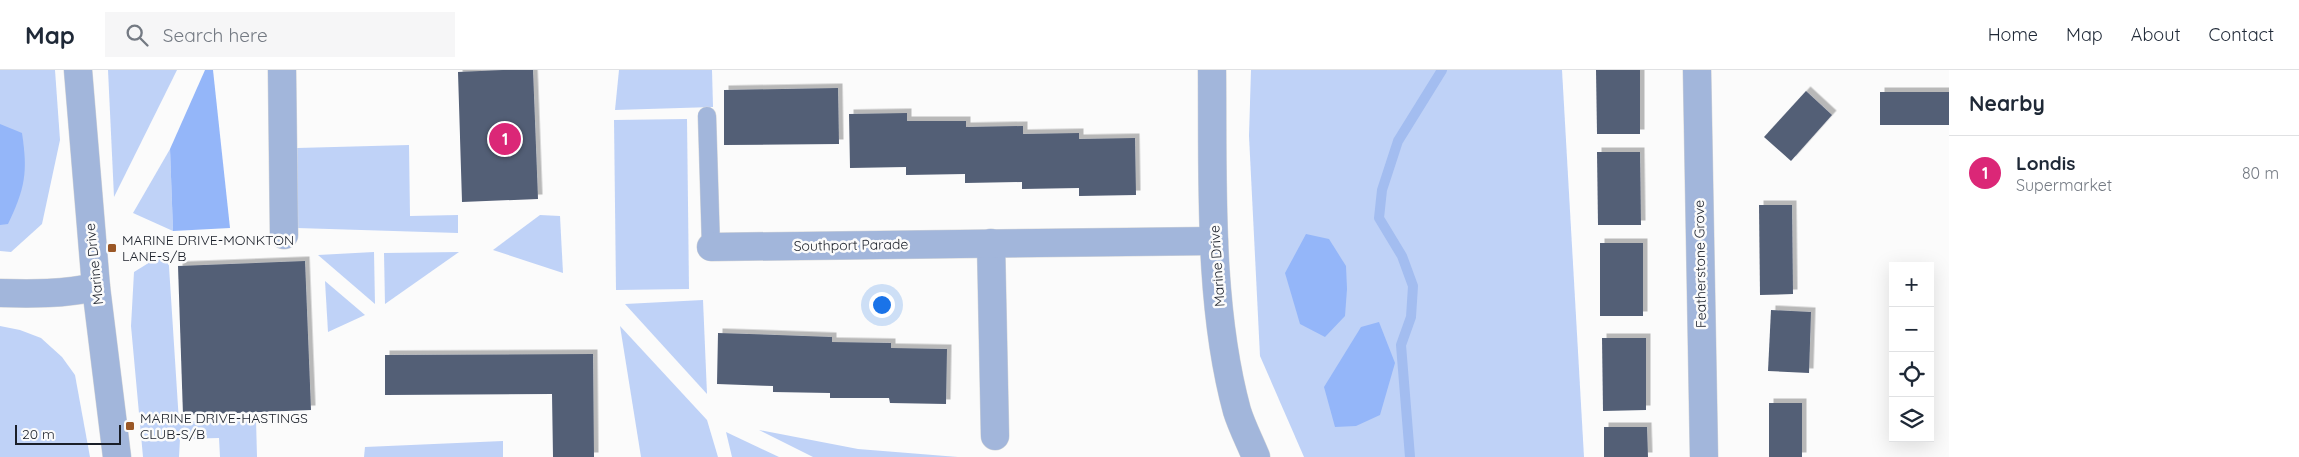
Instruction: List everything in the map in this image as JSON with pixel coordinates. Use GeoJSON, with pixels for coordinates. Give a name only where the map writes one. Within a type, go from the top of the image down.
{"type":"FeatureCollection","features":[{"type":"Feature","properties":{"kind":"street","name":"Marine Drive"},"geometry":{"type":"LineString","coordinates":[[78,70],[96,287],[118,457]]}},
{"type":"Feature","properties":{"kind":"street"},"geometry":{"type":"LineString","coordinates":[[282,70],[284,235]]}},
{"type":"Feature","properties":{"kind":"street","name":"Marine Drive"},"geometry":{"type":"LineString","coordinates":[[1212,70],[1214,241],[1224,352],[1238,413],[1256,457]]}},
{"type":"Feature","properties":{"kind":"street","name":"Featherstone Grove"},"geometry":{"type":"LineString","coordinates":[[1697,70],[1704,457]]}},
{"type":"Feature","properties":{"kind":"street","name":"Southport Parade"},"geometry":{"type":"LineString","coordinates":[[711,246],[1214,241]]}},
{"type":"Feature","properties":{"kind":"street"},"geometry":{"type":"LineString","coordinates":[[991,243],[995,436]]}},
{"type":"Feature","properties":{"kind":"street"},"geometry":{"type":"LineString","coordinates":[[0,293],[31,294],[79,291],[96,287]]}},
{"type":"Feature","properties":{"kind":"lane"},"geometry":{"type":"LineString","coordinates":[[707,116],[711,246]]}},
{"type":"Feature","properties":{"kind":"shaded area"},"geometry":{"type":"Polygon","coordinates":[[[0,70],[55,70],[60,140],[42,224],[11,252],[0,251],[0,70]]]}},
{"type":"Feature","properties":{"kind":"shaded area"},"geometry":{"type":"Polygon","coordinates":[[[108,70],[177,70],[114,197],[108,70]]]}},
{"type":"Feature","properties":{"kind":"shaded area"},"geometry":{"type":"Polygon","coordinates":[[[205,70],[213,70],[230,228],[173,231],[170,149],[205,70]]]}},
{"type":"Feature","properties":{"kind":"shaded area"},"geometry":{"type":"Polygon","coordinates":[[[619,70],[712,70],[713,107],[615,110],[619,70]]]}},
{"type":"Feature","properties":{"kind":"shaded area"},"geometry":{"type":"Polygon","coordinates":[[[1251,70],[1562,70],[1584,457],[1304,457],[1260,356],[1249,136],[1251,70]]]}},
{"type":"Feature","properties":{"kind":"shaded area"},"geometry":{"type":"Polygon","coordinates":[[[687,119],[689,289],[616,290],[614,120],[687,119]]]}},
{"type":"Feature","properties":{"kind":"shaded area"},"geometry":{"type":"Polygon","coordinates":[[[0,124],[22,133],[25,170],[18,200],[8,224],[0,225],[0,124]]]}},
{"type":"Feature","properties":{"kind":"shaded area"},"geometry":{"type":"Polygon","coordinates":[[[409,145],[410,216],[458,215],[458,233],[297,228],[297,148],[409,145]]]}},
{"type":"Feature","properties":{"kind":"shaded area"},"geometry":{"type":"Polygon","coordinates":[[[170,149],[173,231],[133,213],[170,149]]]}},
{"type":"Feature","properties":{"kind":"shaded area"},"geometry":{"type":"Polygon","coordinates":[[[540,215],[560,216],[563,273],[493,250],[540,215]]]}},
{"type":"Feature","properties":{"kind":"shaded area"},"geometry":{"type":"Polygon","coordinates":[[[1306,234],[1329,239],[1346,266],[1345,316],[1325,337],[1300,324],[1285,273],[1306,234]]]}},
{"type":"Feature","properties":{"kind":"shaded area"},"geometry":{"type":"Polygon","coordinates":[[[168,251],[179,422],[256,419],[257,457],[220,457],[219,438],[180,439],[179,457],[143,457],[131,326],[134,272],[168,251]]]}},
{"type":"Feature","properties":{"kind":"shaded area"},"geometry":{"type":"Polygon","coordinates":[[[374,252],[375,304],[318,255],[374,252]]]}},
{"type":"Feature","properties":{"kind":"shaded area"},"geometry":{"type":"Polygon","coordinates":[[[459,252],[385,304],[384,253],[459,252]]]}},
{"type":"Feature","properties":{"kind":"shaded area"},"geometry":{"type":"Polygon","coordinates":[[[325,281],[365,315],[328,332],[325,281]]]}},
{"type":"Feature","properties":{"kind":"shaded area"},"geometry":{"type":"Polygon","coordinates":[[[703,300],[707,394],[625,304],[703,300]]]}},
{"type":"Feature","properties":{"kind":"shaded area"},"geometry":{"type":"Polygon","coordinates":[[[1379,322],[1395,363],[1380,415],[1356,426],[1335,427],[1324,387],[1361,327],[1379,322]]]}},
{"type":"Feature","properties":{"kind":"shaded area"},"geometry":{"type":"Polygon","coordinates":[[[0,326],[20,330],[41,338],[62,357],[75,375],[90,457],[0,457],[0,326]]]}},
{"type":"Feature","properties":{"kind":"shaded area"},"geometry":{"type":"Polygon","coordinates":[[[620,326],[707,420],[718,457],[641,457],[620,326]]]}},
{"type":"Feature","properties":{"kind":"shaded area"},"geometry":{"type":"Polygon","coordinates":[[[759,430],[858,449],[958,457],[813,457],[759,430]]]}},
{"type":"Feature","properties":{"kind":"shaded area"},"geometry":{"type":"Polygon","coordinates":[[[726,432],[779,457],[732,457],[726,432]]]}},
{"type":"Feature","properties":{"kind":"shaded area"},"geometry":{"type":"Polygon","coordinates":[[[503,441],[503,457],[364,457],[365,447],[503,441]]]}},
{"type":"Feature","properties":{"kind":"building"},"geometry":{"type":"Polygon","coordinates":[[[533,70],[538,199],[462,202],[458,72],[533,70]]]}},
{"type":"Feature","properties":{"kind":"building"},"geometry":{"type":"Polygon","coordinates":[[[1596,70],[1640,70],[1640,134],[1597,134],[1596,70]]]}},
{"type":"Feature","properties":{"kind":"building"},"geometry":{"type":"Polygon","coordinates":[[[838,88],[839,144],[724,145],[724,90],[838,88]]]}},
{"type":"Feature","properties":{"kind":"building"},"geometry":{"type":"Polygon","coordinates":[[[1806,91],[1832,115],[1791,161],[1764,137],[1806,91]]]}},
{"type":"Feature","properties":{"kind":"building"},"geometry":{"type":"Polygon","coordinates":[[[1880,92],[1949,92],[1949,125],[1880,125],[1880,92]]]}},
{"type":"Feature","properties":{"kind":"building"},"geometry":{"type":"Polygon","coordinates":[[[907,113],[907,121],[966,121],[966,127],[1023,126],[1023,134],[1079,133],[1079,139],[1135,138],[1136,195],[1079,196],[1079,188],[1022,189],[1022,182],[965,183],[965,174],[906,175],[906,167],[850,168],[849,114],[907,113]]]}},
{"type":"Feature","properties":{"kind":"building"},"geometry":{"type":"Polygon","coordinates":[[[1597,152],[1640,152],[1641,225],[1598,225],[1597,152]]]}},
{"type":"Feature","properties":{"kind":"building"},"geometry":{"type":"Polygon","coordinates":[[[1759,205],[1792,205],[1793,294],[1760,295],[1759,205]]]}},
{"type":"Feature","properties":{"kind":"building"},"geometry":{"type":"Polygon","coordinates":[[[1600,243],[1643,243],[1643,316],[1600,316],[1600,243]]]}},
{"type":"Feature","properties":{"kind":"building"},"geometry":{"type":"Polygon","coordinates":[[[305,261],[311,410],[183,415],[178,266],[305,261]]]}},
{"type":"Feature","properties":{"kind":"building"},"geometry":{"type":"Polygon","coordinates":[[[1771,310],[1811,312],[1809,373],[1768,371],[1771,310]]]}},
{"type":"Feature","properties":{"kind":"building"},"geometry":{"type":"Polygon","coordinates":[[[718,333],[832,337],[832,342],[891,343],[891,348],[947,349],[946,404],[890,403],[889,398],[830,398],[830,393],[773,392],[773,386],[717,384],[718,333]]]}},
{"type":"Feature","properties":{"kind":"building"},"geometry":{"type":"Polygon","coordinates":[[[1602,338],[1646,338],[1646,410],[1603,411],[1602,338]]]}},
{"type":"Feature","properties":{"kind":"building"},"geometry":{"type":"Polygon","coordinates":[[[593,354],[594,457],[553,457],[552,394],[385,395],[385,355],[593,354]]]}},
{"type":"Feature","properties":{"kind":"building"},"geometry":{"type":"Polygon","coordinates":[[[1769,403],[1802,403],[1802,457],[1769,457],[1769,403]]]}},
{"type":"Feature","properties":{"kind":"building"},"geometry":{"type":"Polygon","coordinates":[[[1604,427],[1647,427],[1648,457],[1604,457],[1604,427]]]}},
{"type":"Feature","properties":{"kind":"waterway"},"geometry":{"type":"LineString","coordinates":[[1410,457],[1401,345],[1411,317],[1413,286],[1402,256],[1379,218],[1382,190],[1398,141],[1442,70]]}},
{"type":"Feature","properties":{"kind":"place","name":"Londis"},"geometry":{"type":"Point","coordinates":[505,139]}},
{"type":"Feature","properties":{"kind":"place","name":"MARINE DRIVE-MONKTON LANE-S/B"},"geometry":{"type":"Point","coordinates":[112,248]}},
{"type":"Feature","properties":{"kind":"place","name":"MARINE DRIVE-HASTINGS CLUB-S/B"},"geometry":{"type":"Point","coordinates":[130,426]}}]}
